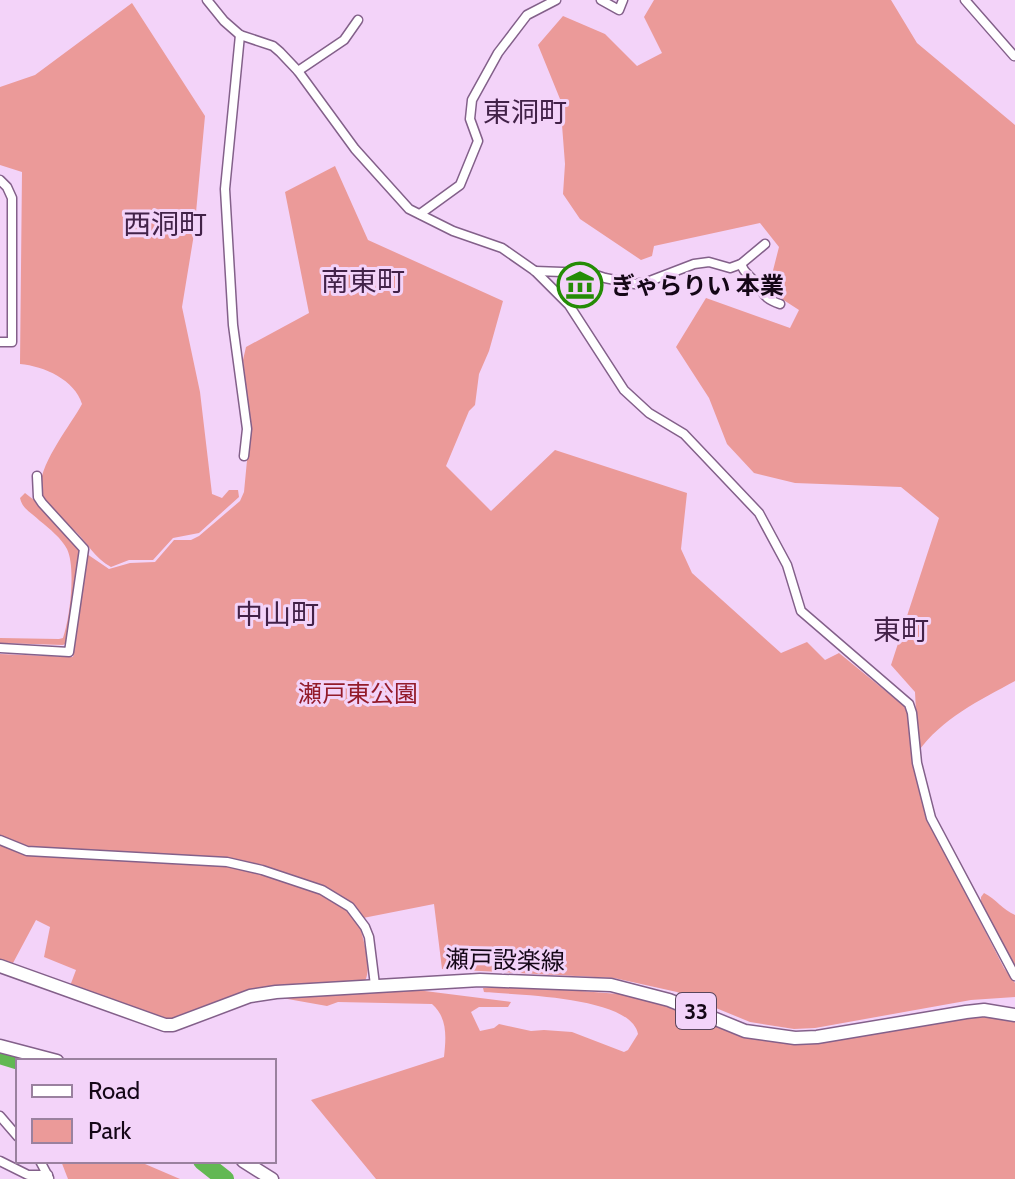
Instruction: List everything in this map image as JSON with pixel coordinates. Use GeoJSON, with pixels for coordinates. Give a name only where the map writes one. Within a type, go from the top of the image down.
{"type":"FeatureCollection","features":[{"type":"Feature","properties":{"kind":"main road","name":"瀬戸設楽線"},"geometry":{"type":"LineString","coordinates":[[0,966],[165,1025],[173,1025],[250,996],[480,980],[611,985],[669,1000],[745,1031],[795,1038],[984,1010],[1015,1015]]}},
{"type":"Feature","properties":{"kind":"main road"},"geometry":{"type":"LineString","coordinates":[[0,1046],[49,1059]]}},
{"type":"Feature","properties":{"kind":"main road"},"geometry":{"type":"LineString","coordinates":[[246,1163],[272,1179]]}},
{"type":"Feature","properties":{"kind":"street"},"geometry":{"type":"LineString","coordinates":[[207,0],[240,35],[273,46],[298,71],[355,149],[409,209],[453,231],[502,248],[535,271],[569,305],[624,390],[649,413],[684,434],[759,513],[787,565],[801,611],[909,704],[917,763],[931,818],[1015,976]]}},
{"type":"Feature","properties":{"kind":"street"},"geometry":{"type":"LineString","coordinates":[[420,214],[460,185],[478,141],[470,119],[472,100],[498,53],[527,15],[556,0]]}},
{"type":"Feature","properties":{"kind":"street"},"geometry":{"type":"LineString","coordinates":[[601,0],[619,10],[623,0]]}},
{"type":"Feature","properties":{"kind":"street"},"geometry":{"type":"LineString","coordinates":[[965,0],[1014,56]]}},
{"type":"Feature","properties":{"kind":"street"},"geometry":{"type":"LineString","coordinates":[[298,71],[344,40],[358,20]]}},
{"type":"Feature","properties":{"kind":"street"},"geometry":{"type":"LineString","coordinates":[[240,35],[225,189],[233,325],[247,429],[244,456]]}},
{"type":"Feature","properties":{"kind":"street"},"geometry":{"type":"LineString","coordinates":[[0,180],[12,198],[12,342],[0,342]]}},
{"type":"Feature","properties":{"kind":"street"},"geometry":{"type":"LineString","coordinates":[[535,271],[590,273],[635,284],[694,264],[709,262],[730,268],[741,264],[765,244]]}},
{"type":"Feature","properties":{"kind":"street"},"geometry":{"type":"LineString","coordinates":[[741,264],[762,295],[780,304]]}},
{"type":"Feature","properties":{"kind":"street"},"geometry":{"type":"LineString","coordinates":[[0,648],[69,652],[84,549],[38,497],[37,476]]}},
{"type":"Feature","properties":{"kind":"street"},"geometry":{"type":"LineString","coordinates":[[0,840],[10,847],[27,851],[227,862],[322,890],[350,907],[365,927],[375,985]]}},
{"type":"Feature","properties":{"kind":"street"},"geometry":{"type":"LineString","coordinates":[[0,1116],[16,1135]]}},
{"type":"Feature","properties":{"kind":"street"},"geometry":{"type":"LineString","coordinates":[[0,1161],[28,1175],[48,1177]]}},
{"type":"Feature","properties":{"kind":"green space"},"geometry":{"type":"Polygon","coordinates":[[[654,0],[891,0],[917,43],[1015,125],[1015,681],[950,720],[918,752],[915,692],[891,665],[939,518],[901,487],[795,483],[754,473],[727,444],[709,398],[676,347],[706,298],[790,328],[799,310],[768,290],[779,247],[760,223],[654,246],[652,256],[641,260],[580,219],[563,194],[565,164],[560,99],[538,45],[563,16],[605,34],[637,66],[662,53],[644,17],[654,0]]]}},
{"type":"Feature","properties":{"kind":"green space"},"geometry":{"type":"Polygon","coordinates":[[[132,3],[205,116],[194,234],[182,307],[200,392],[212,494],[222,498],[229,490],[238,490],[239,497],[199,533],[173,538],[153,560],[129,560],[111,567],[57,515],[42,494],[43,473],[48,461],[82,404],[66,381],[39,368],[20,364],[22,172],[0,165],[0,87],[35,75],[132,3]]]}},
{"type":"Feature","properties":{"kind":"green space","name":"瀬戸東公園"},"geometry":{"type":"Polygon","coordinates":[[[335,166],[368,240],[503,301],[479,374],[475,405],[469,411],[446,466],[491,511],[555,450],[687,493],[681,549],[692,573],[781,653],[807,642],[825,660],[839,653],[904,706],[925,814],[1004,968],[1015,983],[1015,997],[971,1000],[815,1028],[794,1029],[750,1022],[677,992],[614,978],[442,969],[434,904],[358,919],[367,959],[365,981],[259,990],[170,1020],[159,1019],[70,986],[76,970],[44,957],[50,927],[36,920],[13,963],[0,959],[0,654],[73,657],[87,554],[109,569],[130,563],[155,562],[174,540],[191,540],[199,536],[240,501],[244,492],[250,429],[243,360],[246,347],[309,313],[285,192],[335,166]]]}},
{"type":"Feature","properties":{"kind":"green space"},"geometry":{"type":"Polygon","coordinates":[[[25,493],[77,544],[80,551],[69,642],[63,645],[0,643],[0,638],[63,638],[68,619],[72,580],[70,557],[62,541],[23,505],[20,498],[25,493]]]}},
{"type":"Feature","properties":{"kind":"green space"},"geometry":{"type":"Polygon","coordinates":[[[984,893],[1015,915],[1015,967],[981,906],[984,893]]]}},
{"type":"Feature","properties":{"kind":"green space"},"geometry":{"type":"Polygon","coordinates":[[[519,986],[631,995],[745,1035],[793,1044],[983,1016],[1015,1022],[1015,1179],[376,1179],[311,1100],[444,1057],[445,1036],[441,1016],[432,1004],[338,1002],[327,1006],[282,998],[409,989],[511,1002],[508,1007],[479,1007],[471,1012],[480,1031],[499,1024],[531,1031],[572,1032],[624,1052],[638,1034],[631,1021],[595,1005],[484,992],[483,988],[519,986]]]}},
{"type":"Feature","properties":{"kind":"green space"},"geometry":{"type":"Polygon","coordinates":[[[62,1163],[143,1163],[180,1179],[68,1179],[62,1163]]]}},
{"type":"Feature","properties":{"kind":"waterway"},"geometry":{"type":"LineString","coordinates":[[0,1055],[16,1060]]}},
{"type":"Feature","properties":{"kind":"waterway"},"geometry":{"type":"LineString","coordinates":[[205,1163],[225,1179]]}},
{"type":"Feature","properties":{"kind":"place","name":"ぎゃらりい 本業"},"geometry":{"type":"Point","coordinates":[580,285]}},
{"type":"Feature","properties":{"kind":"district","name":"東洞町"},"geometry":{"type":"Point","coordinates":[525,112]}},
{"type":"Feature","properties":{"kind":"district","name":"西洞町"},"geometry":{"type":"Point","coordinates":[165,224]}},
{"type":"Feature","properties":{"kind":"district","name":"南東町"},"geometry":{"type":"Point","coordinates":[363,281]}},
{"type":"Feature","properties":{"kind":"district","name":"中山町"},"geometry":{"type":"Point","coordinates":[277,614]}},
{"type":"Feature","properties":{"kind":"district","name":"東町"},"geometry":{"type":"Point","coordinates":[901,630]}}]}
